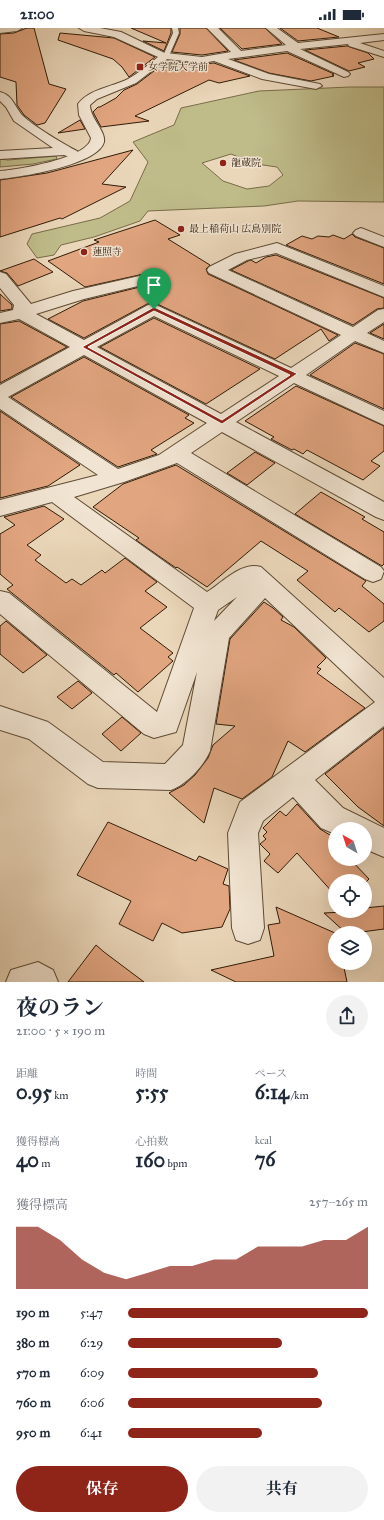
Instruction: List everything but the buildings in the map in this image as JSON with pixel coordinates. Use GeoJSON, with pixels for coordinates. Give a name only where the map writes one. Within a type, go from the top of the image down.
{"type":"FeatureCollection","features":[{"type":"Feature","properties":{"kind":"street"},"geometry":{"type":"LineString","coordinates":[[0,30],[17,28]]}},
{"type":"Feature","properties":{"kind":"street"},"geometry":{"type":"LineString","coordinates":[[84,28],[117,34],[166,56],[202,60],[218,59],[342,38],[384,37]]}},
{"type":"Feature","properties":{"kind":"street"},"geometry":{"type":"LineString","coordinates":[[212,28],[240,55]]}},
{"type":"Feature","properties":{"kind":"street"},"geometry":{"type":"LineString","coordinates":[[271,28],[292,47],[344,74]]}},
{"type":"Feature","properties":{"kind":"street"},"geometry":{"type":"LineString","coordinates":[[342,38],[380,51],[384,54]]}},
{"type":"Feature","properties":{"kind":"street"},"geometry":{"type":"LineString","coordinates":[[0,175],[14,174],[78,157],[90,152],[97,144],[97,137],[82,111],[84,104],[93,97],[132,81],[166,56]]}},
{"type":"Feature","properties":{"kind":"street"},"geometry":{"type":"LineString","coordinates":[[218,59],[266,76],[316,86]]}},
{"type":"Feature","properties":{"kind":"street"},"geometry":{"type":"LineString","coordinates":[[0,95],[11,105],[18,118],[66,151],[78,157]]}},
{"type":"Feature","properties":{"kind":"street"},"geometry":{"type":"LineString","coordinates":[[0,155],[66,151]]}},
{"type":"Feature","properties":{"kind":"street"},"geometry":{"type":"LineString","coordinates":[[360,233],[384,242]]}},
{"type":"Feature","properties":{"kind":"street"},"geometry":{"type":"LineString","coordinates":[[384,292],[277,248],[241,257],[215,270],[384,348]]}},
{"type":"Feature","properties":{"kind":"street"},"geometry":{"type":"LineString","coordinates":[[0,277],[22,305],[21,312]]}},
{"type":"Feature","properties":{"kind":"street"},"geometry":{"type":"LineString","coordinates":[[0,318],[79,295],[157,277]]}},
{"type":"Feature","properties":{"kind":"street"},"geometry":{"type":"LineString","coordinates":[[0,394],[154,309],[294,374],[384,419]]}},
{"type":"Feature","properties":{"kind":"street"},"geometry":{"type":"LineString","coordinates":[[21,312],[384,512]]}},
{"type":"Feature","properties":{"kind":"street"},"geometry":{"type":"LineString","coordinates":[[0,508],[116,477],[166,460],[384,314]]}},
{"type":"Feature","properties":{"kind":"street"},"geometry":{"type":"LineString","coordinates":[[0,400],[116,477]]}},
{"type":"Feature","properties":{"kind":"street"},"geometry":{"type":"LineString","coordinates":[[176,453],[372,573]]}},
{"type":"Feature","properties":{"kind":"street"},"geometry":{"type":"LineString","coordinates":[[56,494],[207,605]]}},
{"type":"Feature","properties":{"kind":"street"},"geometry":{"type":"LineString","coordinates":[[0,600],[154,726],[166,724],[207,605],[253,573],[384,694]]}},
{"type":"Feature","properties":{"kind":"street"},"geometry":{"type":"LineString","coordinates":[[0,718],[38,730],[98,775],[171,777],[196,751],[217,634],[264,583]]}},
{"type":"Feature","properties":{"kind":"street"},"geometry":{"type":"LineString","coordinates":[[248,928],[243,833],[251,812],[384,710]]}},
{"type":"Feature","properties":{"kind":"street"},"geometry":{"type":"LineString","coordinates":[[294,779],[332,818],[341,822]]}},
{"type":"Feature","properties":{"kind":"street"},"geometry":{"type":"LineString","coordinates":[[372,837],[384,843]]}},
{"type":"Feature","properties":{"kind":"street"},"geometry":{"type":"LineString","coordinates":[[23,982],[38,979],[41,982]]}},
{"type":"Feature","properties":{"kind":"lane"},"geometry":{"type":"LineString","coordinates":[[166,56],[176,33],[175,28]]}},
{"type":"Feature","properties":{"kind":"shaded area"},"geometry":{"type":"Polygon","coordinates":[[[384,87],[384,202],[298,201],[264,206],[148,211],[140,221],[94,237],[61,245],[54,255],[37,258],[27,244],[32,234],[100,218],[130,201],[148,162],[133,142],[174,125],[181,108],[259,91],[384,87]],[[231,154],[202,163],[223,181],[247,189],[269,186],[283,175],[277,167],[256,164],[231,154]]]}},
{"type":"Feature","properties":{"kind":"shaded area"},"geometry":{"type":"Polygon","coordinates":[[[56,156],[57,159],[33,164],[0,167],[0,159],[8,160],[56,156]]]}},
{"type":"Feature","properties":{"kind":"place","name":"女学院大学前"},"geometry":{"type":"Point","coordinates":[140,67]}},
{"type":"Feature","properties":{"kind":"place","name":"龍蔵院"},"geometry":{"type":"Point","coordinates":[223,163]}},
{"type":"Feature","properties":{"kind":"place","name":"最上稲荷山 広島別院"},"geometry":{"type":"Point","coordinates":[181,229]}},
{"type":"Feature","properties":{"kind":"place","name":"蓮照寺"},"geometry":{"type":"Point","coordinates":[84,252]}},
{"type":"Feature","properties":{"kind":"route"},"geometry":{"type":"LineString","coordinates":[[154,309],[294,374],[222,422],[84,347],[154,309]]}}]}
